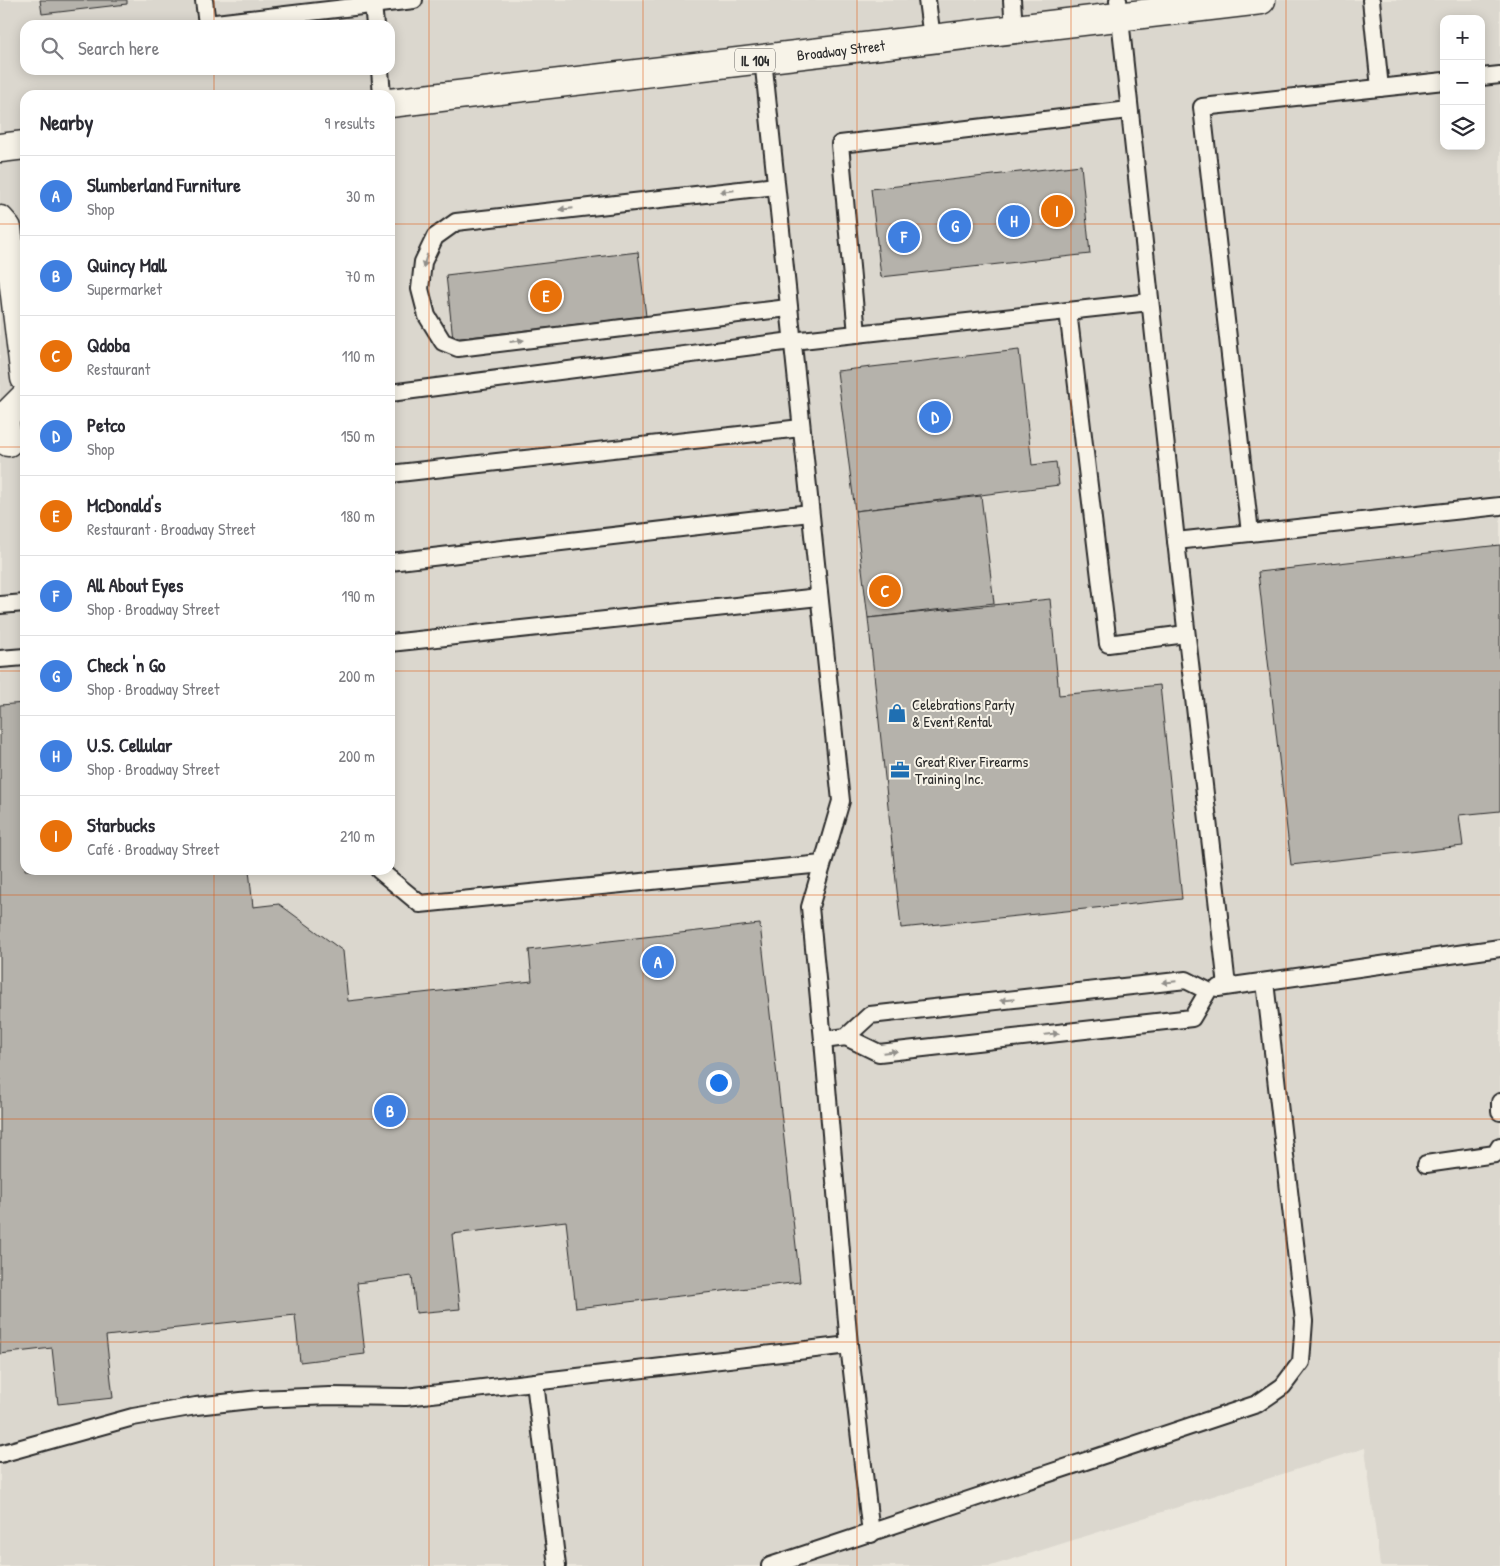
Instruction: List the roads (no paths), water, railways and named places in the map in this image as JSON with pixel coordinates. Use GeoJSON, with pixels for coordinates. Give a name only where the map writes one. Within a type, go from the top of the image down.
{"type":"FeatureCollection","features":[{"type":"Feature","properties":{"kind":"main road","name":"Broadway Street"},"geometry":{"type":"LineString","coordinates":[[395,101],[1014,29],[1119,8],[1261,0]]}},
{"type":"Feature","properties":{"kind":"main road"},"geometry":{"type":"LineString","coordinates":[[0,148],[20,146]]}},
{"type":"Feature","properties":{"kind":"main road"},"geometry":{"type":"LineString","coordinates":[[0,220],[7,228],[20,336]]}},
{"type":"Feature","properties":{"kind":"main road"},"geometry":{"type":"LineString","coordinates":[[7,432],[20,407]]}},
{"type":"Feature","properties":{"kind":"lane"},"geometry":{"type":"LineString","coordinates":[[204,0],[206,20]]}},
{"type":"Feature","properties":{"kind":"lane"},"geometry":{"type":"LineString","coordinates":[[240,20],[414,0]]}},
{"type":"Feature","properties":{"kind":"lane"},"geometry":{"type":"LineString","coordinates":[[927,0],[932,38]]}},
{"type":"Feature","properties":{"kind":"lane"},"geometry":{"type":"LineString","coordinates":[[1012,0],[1014,29]]}},
{"type":"Feature","properties":{"kind":"lane"},"geometry":{"type":"LineString","coordinates":[[1371,0],[1380,88]]}},
{"type":"Feature","properties":{"kind":"lane"},"geometry":{"type":"LineString","coordinates":[[373,4],[375,20]]}},
{"type":"Feature","properties":{"kind":"lane"},"geometry":{"type":"LineString","coordinates":[[1119,8],[1186,634],[1227,986]]}},
{"type":"Feature","properties":{"kind":"lane"},"geometry":{"type":"LineString","coordinates":[[763,59],[841,801],[810,907],[849,1345],[871,1534]]}},
{"type":"Feature","properties":{"kind":"lane"},"geometry":{"type":"LineString","coordinates":[[380,75],[382,90]]}},
{"type":"Feature","properties":{"kind":"lane"},"geometry":{"type":"LineString","coordinates":[[1485,77],[1500,75]]}},
{"type":"Feature","properties":{"kind":"lane"},"geometry":{"type":"LineString","coordinates":[[1250,533],[1202,107],[1440,81]]}},
{"type":"Feature","properties":{"kind":"lane"},"geometry":{"type":"LineString","coordinates":[[857,334],[840,144],[1130,110]]}},
{"type":"Feature","properties":{"kind":"lane"},"geometry":{"type":"LineString","coordinates":[[776,186],[456,222],[435,236],[423,262],[420,289],[427,316],[443,342],[458,348],[788,308]]}},
{"type":"Feature","properties":{"kind":"lane"},"geometry":{"type":"LineString","coordinates":[[395,392],[792,341],[1150,302]]}},
{"type":"Feature","properties":{"kind":"lane"},"geometry":{"type":"LineString","coordinates":[[1068,311],[1108,644],[1186,634]]}},
{"type":"Feature","properties":{"kind":"lane"},"geometry":{"type":"LineString","coordinates":[[395,473],[801,428]]}},
{"type":"Feature","properties":{"kind":"lane"},"geometry":{"type":"LineString","coordinates":[[1176,541],[1500,506]]}},
{"type":"Feature","properties":{"kind":"lane"},"geometry":{"type":"LineString","coordinates":[[395,561],[810,513]]}},
{"type":"Feature","properties":{"kind":"lane"},"geometry":{"type":"LineString","coordinates":[[395,642],[819,597]]}},
{"type":"Feature","properties":{"kind":"lane"},"geometry":{"type":"LineString","coordinates":[[0,605],[20,603]]}},
{"type":"Feature","properties":{"kind":"lane"},"geometry":{"type":"LineString","coordinates":[[0,659],[20,657]]}},
{"type":"Feature","properties":{"kind":"lane"},"geometry":{"type":"LineString","coordinates":[[385,875],[420,904],[822,864]]}},
{"type":"Feature","properties":{"kind":"lane"},"geometry":{"type":"LineString","coordinates":[[846,1037],[870,1015],[1186,980],[1208,991],[1227,986],[1500,948]]}},
{"type":"Feature","properties":{"kind":"lane"},"geometry":{"type":"LineString","coordinates":[[770,1566],[871,1534],[1257,1404],[1283,1386],[1301,1362],[1304,1320],[1265,982]]}},
{"type":"Feature","properties":{"kind":"lane"},"geometry":{"type":"LineString","coordinates":[[823,1040],[846,1037],[879,1054],[1192,1018],[1208,991]]}},
{"type":"Feature","properties":{"kind":"lane"},"geometry":{"type":"LineString","coordinates":[[1500,1102],[1500,1112]]}},
{"type":"Feature","properties":{"kind":"lane"},"geometry":{"type":"LineString","coordinates":[[1426,1164],[1494,1154],[1500,1146]]}},
{"type":"Feature","properties":{"kind":"lane"},"geometry":{"type":"LineString","coordinates":[[0,1454],[133,1417],[196,1406],[330,1396],[406,1397],[849,1345]]}},
{"type":"Feature","properties":{"kind":"lane"},"geometry":{"type":"LineString","coordinates":[[535,1382],[557,1566]]}},
{"type":"Feature","properties":{"kind":"place","name":"Starbucks"},"geometry":{"type":"Point","coordinates":[1057,211]}},
{"type":"Feature","properties":{"kind":"place","name":"U.S. Cellular"},"geometry":{"type":"Point","coordinates":[1014,221]}},
{"type":"Feature","properties":{"kind":"place","name":"Check 'n Go"},"geometry":{"type":"Point","coordinates":[955,226]}},
{"type":"Feature","properties":{"kind":"place","name":"All About Eyes"},"geometry":{"type":"Point","coordinates":[904,237]}},
{"type":"Feature","properties":{"kind":"place","name":"McDonald's"},"geometry":{"type":"Point","coordinates":[546,296]}},
{"type":"Feature","properties":{"kind":"place","name":"Petco"},"geometry":{"type":"Point","coordinates":[935,417]}},
{"type":"Feature","properties":{"kind":"place","name":"Qdoba"},"geometry":{"type":"Point","coordinates":[885,591]}},
{"type":"Feature","properties":{"kind":"place","name":"Celebrations Party & Event Rental"},"geometry":{"type":"Point","coordinates":[897,713]}},
{"type":"Feature","properties":{"kind":"place","name":"Great River Firearms Training Inc."},"geometry":{"type":"Point","coordinates":[900,770]}},
{"type":"Feature","properties":{"kind":"place","name":"Slumberland Furniture"},"geometry":{"type":"Point","coordinates":[658,962]}},
{"type":"Feature","properties":{"kind":"place","name":"Quincy Mall"},"geometry":{"type":"Point","coordinates":[390,1111]}}]}
